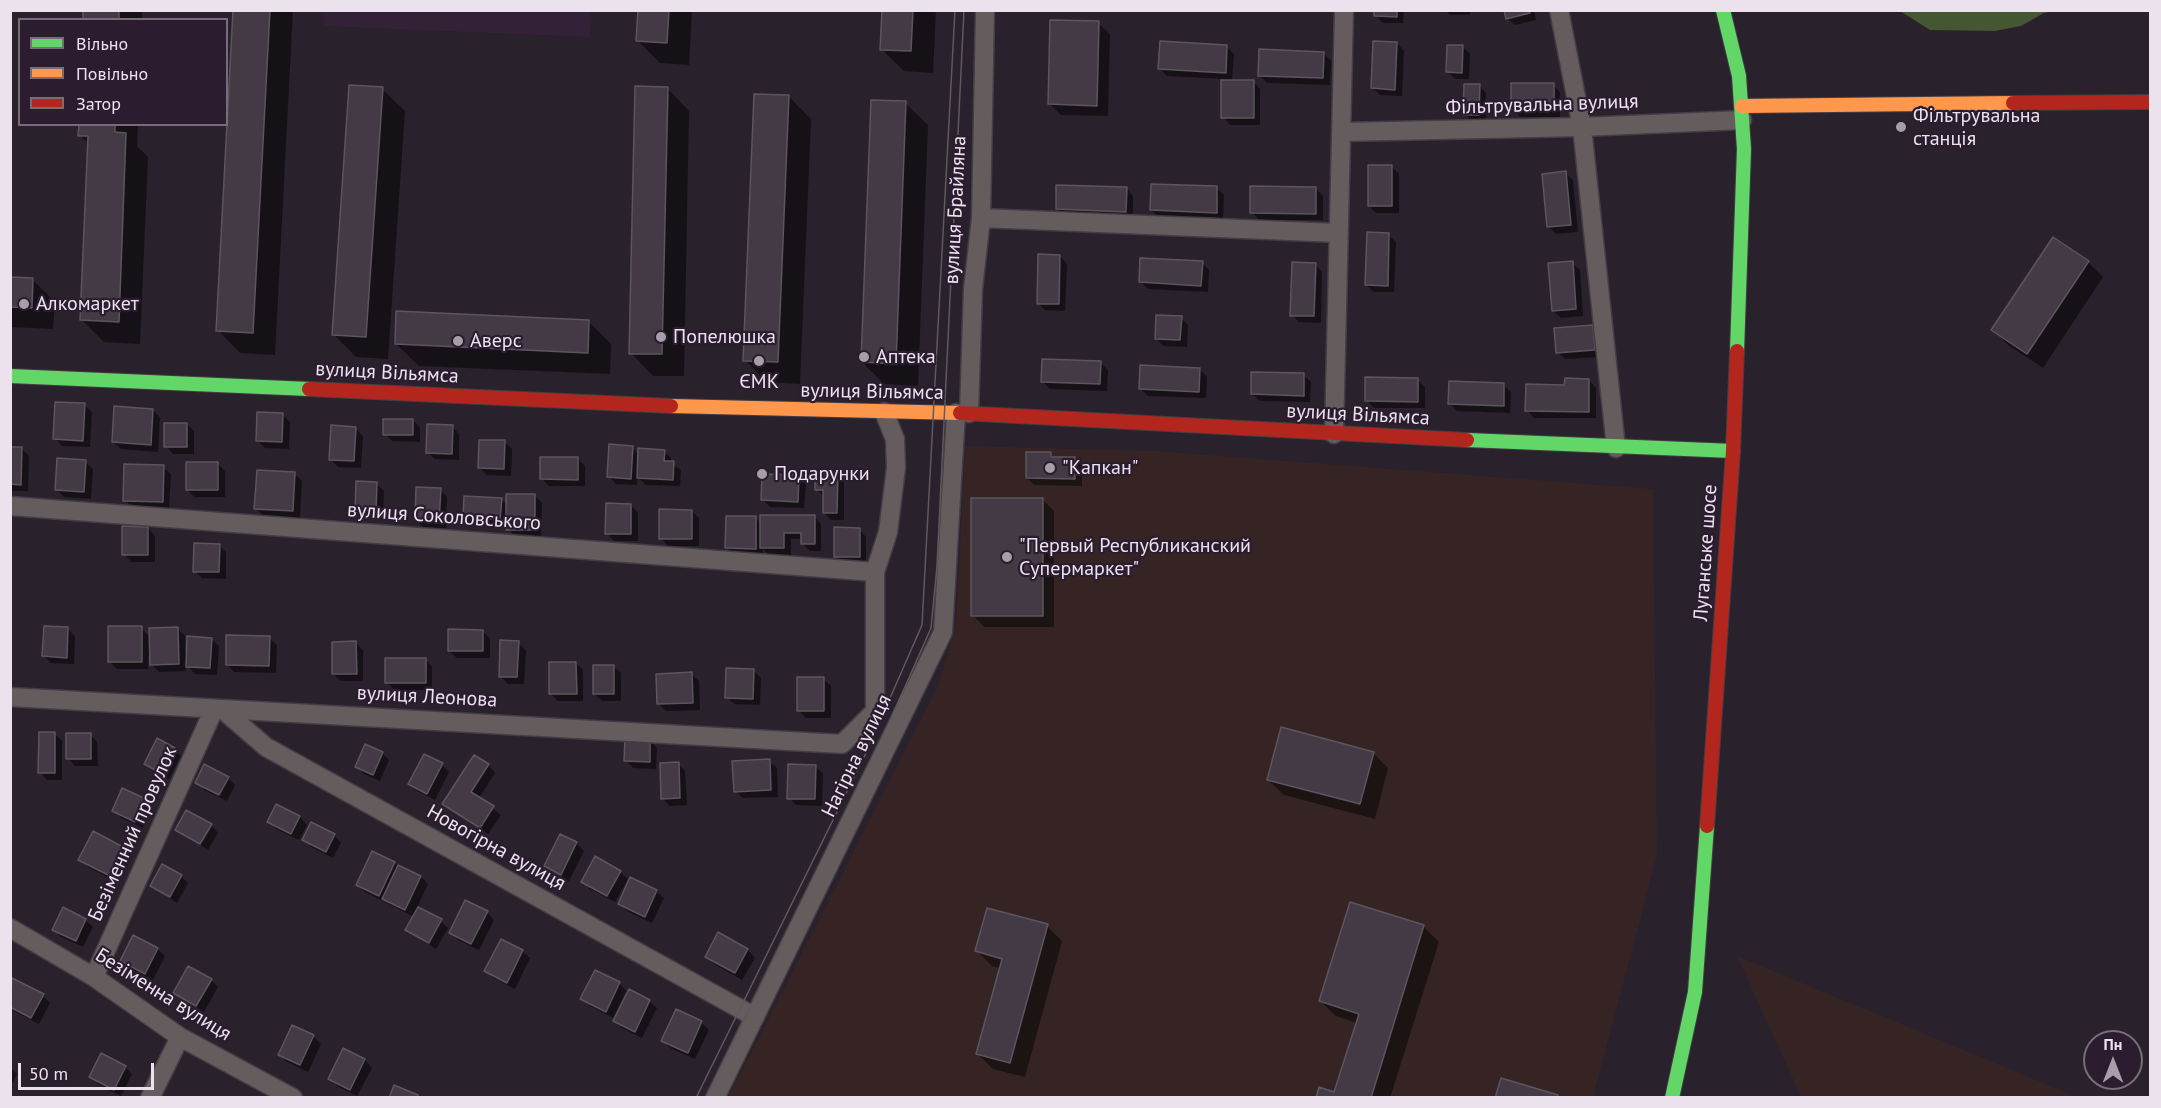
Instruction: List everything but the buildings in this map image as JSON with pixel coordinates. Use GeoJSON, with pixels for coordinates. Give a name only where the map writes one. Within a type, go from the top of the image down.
{"type":"FeatureCollection","features":[{"type":"Feature","properties":{"kind":"street","name":"вулиця Брайляна"},"geometry":{"type":"LineString","coordinates":[[963,413],[981,218],[986,10]]}},
{"type":"Feature","properties":{"kind":"street"},"geometry":{"type":"LineString","coordinates":[[1334,434],[1344,10]]}},
{"type":"Feature","properties":{"kind":"street"},"geometry":{"type":"LineString","coordinates":[[1558,10],[1582,127],[1616,448]]}},
{"type":"Feature","properties":{"kind":"street","name":"Луганське шосе"},"geometry":{"type":"LineString","coordinates":[[1672,1098],[1695,992],[1733,452],[1742,113],[1739,76],[1723,10]]}},
{"type":"Feature","properties":{"kind":"street"},"geometry":{"type":"LineString","coordinates":[[1742,113],[2151,102]]}},
{"type":"Feature","properties":{"kind":"street","name":"Фільтрувальна вулиця"},"geometry":{"type":"LineString","coordinates":[[1342,132],[1582,127],[1742,113]]}},
{"type":"Feature","properties":{"kind":"street"},"geometry":{"type":"LineString","coordinates":[[981,218],[1337,233]]}},
{"type":"Feature","properties":{"kind":"street","name":"вулиця Вільямса"},"geometry":{"type":"LineString","coordinates":[[10,376],[602,404],[963,413],[1334,434],[1733,452]]}},
{"type":"Feature","properties":{"kind":"street"},"geometry":{"type":"LineString","coordinates":[[875,572],[888,532],[896,468],[895,439],[884,412]]}},
{"type":"Feature","properties":{"kind":"street","name":"Нагірна вулиця"},"geometry":{"type":"LineString","coordinates":[[715,1098],[943,632],[963,413]]}},
{"type":"Feature","properties":{"kind":"street","name":"вулиця Соколовського"},"geometry":{"type":"LineString","coordinates":[[10,506],[875,572]]}},
{"type":"Feature","properties":{"kind":"street","name":"вулиця Леонова"},"geometry":{"type":"LineString","coordinates":[[10,697],[842,744],[875,711],[875,572]]}},
{"type":"Feature","properties":{"kind":"street","name":"Новогірна вулиця"},"geometry":{"type":"LineString","coordinates":[[218,709],[266,747],[754,1017]]}},
{"type":"Feature","properties":{"kind":"street","name":"Безіменний провулок"},"geometry":{"type":"LineString","coordinates":[[94,977],[218,709]]}},
{"type":"Feature","properties":{"kind":"street","name":"Безіменна вулиця"},"geometry":{"type":"LineString","coordinates":[[10,928],[94,977],[180,1037],[293,1098]]}},
{"type":"Feature","properties":{"kind":"street"},"geometry":{"type":"LineString","coordinates":[[150,1098],[180,1037]]}},
{"type":"Feature","properties":{"kind":"shaded area"},"geometry":{"type":"Polygon","coordinates":[[[324,11],[591,11],[590,37],[324,26],[324,11]]]}},
{"type":"Feature","properties":{"kind":"shaded area"},"geometry":{"type":"Polygon","coordinates":[[[965,446],[1156,451],[1653,489],[1657,856],[1593,1097],[728,1098],[938,686],[956,627],[965,446]]]}},
{"type":"Feature","properties":{"kind":"shaded area"},"geometry":{"type":"Polygon","coordinates":[[[1737,956],[2077,1097],[1801,1097],[1737,956]]]}},
{"type":"Feature","properties":{"kind":"green space"},"geometry":{"type":"Polygon","coordinates":[[[1900,11],[2056,11],[2044,13],[2021,26],[1995,31],[1930,30],[1900,11]]]}},
{"type":"Feature","properties":{"kind":"tram line"},"geometry":{"type":"LineString","coordinates":[[696,1098],[866,753],[922,625],[955,10]]}},
{"type":"Feature","properties":{"kind":"tram line"},"geometry":{"type":"LineString","coordinates":[[889,723],[931,628],[937,566],[964,10]]}},
{"type":"Feature","properties":{"kind":"tram line"},"geometry":{"type":"LineString","coordinates":[[706,1098],[783,941]]}},
{"type":"Feature","properties":{"kind":"traffic: fast"},"geometry":{"type":"LineString","coordinates":[[1723,10],[1739,76],[1744,149],[1737,351]]}},
{"type":"Feature","properties":{"kind":"traffic: fast"},"geometry":{"type":"LineString","coordinates":[[10,376],[309,389]]}},
{"type":"Feature","properties":{"kind":"traffic: fast"},"geometry":{"type":"LineString","coordinates":[[1467,440],[1733,451]]}},
{"type":"Feature","properties":{"kind":"traffic: fast"},"geometry":{"type":"LineString","coordinates":[[1672,1098],[1695,992],[1707,826]]}},
{"type":"Feature","properties":{"kind":"traffic: slow"},"geometry":{"type":"LineString","coordinates":[[1742,106],[2013,103]]}},
{"type":"Feature","properties":{"kind":"traffic: slow"},"geometry":{"type":"LineString","coordinates":[[671,406],[960,413]]}},
{"type":"Feature","properties":{"kind":"traffic: jam"},"geometry":{"type":"LineString","coordinates":[[2013,103],[2150,102]]}},
{"type":"Feature","properties":{"kind":"traffic: jam"},"geometry":{"type":"LineString","coordinates":[[1707,826],[1733,451],[1737,351]]}},
{"type":"Feature","properties":{"kind":"traffic: jam"},"geometry":{"type":"LineString","coordinates":[[309,389],[671,406]]}},
{"type":"Feature","properties":{"kind":"traffic: jam"},"geometry":{"type":"LineString","coordinates":[[960,413],[1467,440]]}},
{"type":"Feature","properties":{"kind":"place","name":"Фільтрувальна станція"},"geometry":{"type":"Point","coordinates":[1901,127]}},
{"type":"Feature","properties":{"kind":"place","name":"Алкомаркет"},"geometry":{"type":"Point","coordinates":[24,304]}},
{"type":"Feature","properties":{"kind":"place","name":"Попелюшка"},"geometry":{"type":"Point","coordinates":[661,337]}},
{"type":"Feature","properties":{"kind":"place","name":"Аверс"},"geometry":{"type":"Point","coordinates":[458,341]}},
{"type":"Feature","properties":{"kind":"place","name":"Аптека"},"geometry":{"type":"Point","coordinates":[864,357]}},
{"type":"Feature","properties":{"kind":"place","name":"ЄМК"},"geometry":{"type":"Point","coordinates":[759,361]}},
{"type":"Feature","properties":{"kind":"place","name":"\"Капкан\""},"geometry":{"type":"Point","coordinates":[1050,468]}},
{"type":"Feature","properties":{"kind":"place","name":"Подарунки"},"geometry":{"type":"Point","coordinates":[762,474]}},
{"type":"Feature","properties":{"kind":"place","name":"\"Первый Республиканский Супермаркет\""},"geometry":{"type":"Point","coordinates":[1007,557]}}]}
